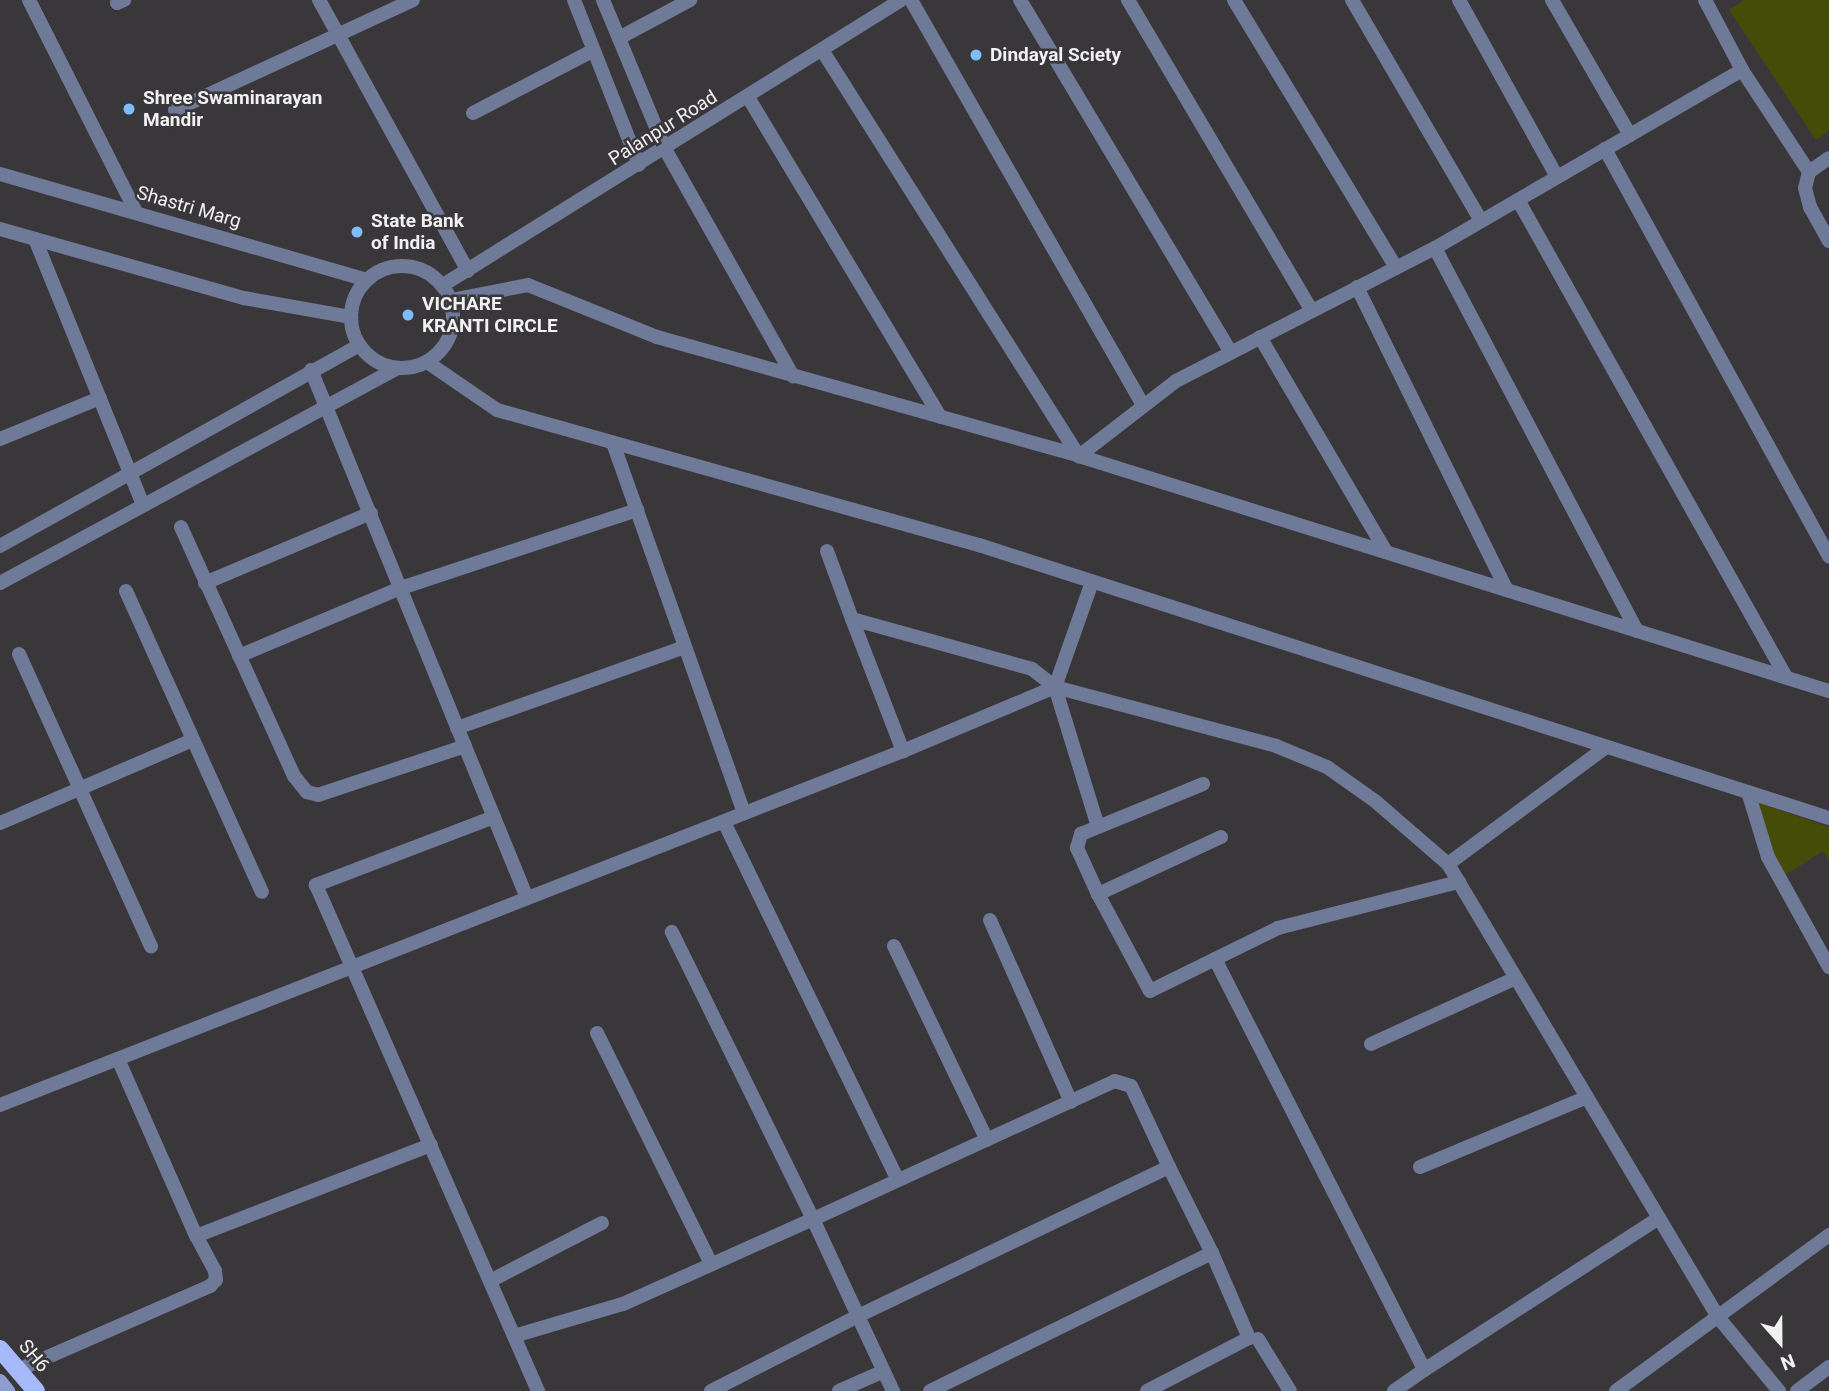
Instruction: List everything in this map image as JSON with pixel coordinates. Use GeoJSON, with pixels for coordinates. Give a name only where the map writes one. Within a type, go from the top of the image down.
{"type":"FeatureCollection","features":[{"type":"Feature","properties":{"kind":"main road","name":"SH6"},"geometry":{"type":"LineString","coordinates":[[0,1349],[36,1391]]}},
{"type":"Feature","properties":{"kind":"main road"},"geometry":{"type":"LineString","coordinates":[[0,1381],[8,1391]]}},
{"type":"Feature","properties":{"kind":"street"},"geometry":{"type":"LineString","coordinates":[[29,0],[136,212]]}},
{"type":"Feature","properties":{"kind":"street"},"geometry":{"type":"LineString","coordinates":[[319,0],[468,271]]}},
{"type":"Feature","properties":{"kind":"street"},"geometry":{"type":"LineString","coordinates":[[175,110],[413,0]]}},
{"type":"Feature","properties":{"kind":"street"},"geometry":{"type":"LineString","coordinates":[[574,0],[639,165]]}},
{"type":"Feature","properties":{"kind":"street"},"geometry":{"type":"LineString","coordinates":[[603,0],[665,149],[793,376]]}},
{"type":"Feature","properties":{"kind":"street"},"geometry":{"type":"LineString","coordinates":[[619,38],[690,0]]}},
{"type":"Feature","properties":{"kind":"street","name":"Palanpur Road"},"geometry":{"type":"LineString","coordinates":[[443,285],[901,0]]}},
{"type":"Feature","properties":{"kind":"street"},"geometry":{"type":"LineString","coordinates":[[911,0],[1143,405]]}},
{"type":"Feature","properties":{"kind":"street"},"geometry":{"type":"LineString","coordinates":[[1020,0],[1231,352]]}},
{"type":"Feature","properties":{"kind":"street"},"geometry":{"type":"LineString","coordinates":[[1128,0],[1312,311]]}},
{"type":"Feature","properties":{"kind":"street"},"geometry":{"type":"LineString","coordinates":[[1234,0],[1396,268]]}},
{"type":"Feature","properties":{"kind":"street"},"geometry":{"type":"LineString","coordinates":[[1352,0],[1481,221]]}},
{"type":"Feature","properties":{"kind":"street"},"geometry":{"type":"LineString","coordinates":[[1459,0],[1557,177]]}},
{"type":"Feature","properties":{"kind":"street"},"geometry":{"type":"LineString","coordinates":[[1552,0],[1630,135]]}},
{"type":"Feature","properties":{"kind":"street"},"geometry":{"type":"LineString","coordinates":[[1704,0],[1742,70],[1809,172]]}},
{"type":"Feature","properties":{"kind":"street"},"geometry":{"type":"LineString","coordinates":[[473,113],[594,50]]}},
{"type":"Feature","properties":{"kind":"street"},"geometry":{"type":"LineString","coordinates":[[822,50],[1079,456]]}},
{"type":"Feature","properties":{"kind":"street"},"geometry":{"type":"LineString","coordinates":[[1079,456],[1143,405],[1231,352],[1435,248],[1742,70]]}},
{"type":"Feature","properties":{"kind":"street"},"geometry":{"type":"LineString","coordinates":[[747,97],[940,417]]}},
{"type":"Feature","properties":{"kind":"street"},"geometry":{"type":"LineString","coordinates":[[1605,149],[1829,557]]}},
{"type":"Feature","properties":{"kind":"street"},"geometry":{"type":"LineString","coordinates":[[1829,159],[1809,172],[1805,188],[1810,207],[1829,241]]}},
{"type":"Feature","properties":{"kind":"street","name":"Shastri Marg"},"geometry":{"type":"LineString","coordinates":[[0,174],[367,280]]}},
{"type":"Feature","properties":{"kind":"street"},"geometry":{"type":"LineString","coordinates":[[1518,200],[1786,677]]}},
{"type":"Feature","properties":{"kind":"street"},"geometry":{"type":"LineString","coordinates":[[0,229],[244,298],[351,317]]}},
{"type":"Feature","properties":{"kind":"street"},"geometry":{"type":"LineString","coordinates":[[35,239],[143,505]]}},
{"type":"Feature","properties":{"kind":"street"},"geometry":{"type":"LineString","coordinates":[[1435,248],[1637,631]]}},
{"type":"Feature","properties":{"kind":"street"},"geometry":{"type":"LineString","coordinates":[[0,583],[398,368],[427,362],[443,348],[453,329],[452,300],[443,285],[415,267],[381,270],[367,280],[358,291],[351,317],[360,345],[370,357],[398,368]]}},
{"type":"Feature","properties":{"kind":"street"},"geometry":{"type":"LineString","coordinates":[[452,300],[528,285],[657,338],[1079,456],[1829,691]]}},
{"type":"Feature","properties":{"kind":"street"},"geometry":{"type":"LineString","coordinates":[[1357,287],[1507,590]]}},
{"type":"Feature","properties":{"kind":"street"},"geometry":{"type":"LineString","coordinates":[[1260,337],[1386,552]]}},
{"type":"Feature","properties":{"kind":"street"},"geometry":{"type":"LineString","coordinates":[[0,546],[360,345]]}},
{"type":"Feature","properties":{"kind":"street"},"geometry":{"type":"LineString","coordinates":[[427,362],[497,410],[1092,582],[1829,818]]}},
{"type":"Feature","properties":{"kind":"street"},"geometry":{"type":"LineString","coordinates":[[311,370],[527,898]]}},
{"type":"Feature","properties":{"kind":"street"},"geometry":{"type":"LineString","coordinates":[[0,439],[100,398]]}},
{"type":"Feature","properties":{"kind":"street"},"geometry":{"type":"LineString","coordinates":[[613,443],[744,813]]}},
{"type":"Feature","properties":{"kind":"street"},"geometry":{"type":"LineString","coordinates":[[239,656],[401,588],[637,510]]}},
{"type":"Feature","properties":{"kind":"street"},"geometry":{"type":"LineString","coordinates":[[205,583],[371,513]]}},
{"type":"Feature","properties":{"kind":"street"},"geometry":{"type":"LineString","coordinates":[[181,527],[295,776],[307,792],[317,795],[465,746]]}},
{"type":"Feature","properties":{"kind":"street"},"geometry":{"type":"LineString","coordinates":[[827,551],[903,751]]}},
{"type":"Feature","properties":{"kind":"street"},"geometry":{"type":"LineString","coordinates":[[1092,582],[1055,687],[1098,827]]}},
{"type":"Feature","properties":{"kind":"street"},"geometry":{"type":"LineString","coordinates":[[126,591],[262,892]]}},
{"type":"Feature","properties":{"kind":"street"},"geometry":{"type":"LineString","coordinates":[[852,619],[1032,669],[1055,687],[1276,746],[1327,767],[1375,801],[1448,864],[1718,1318],[1779,1391]]}},
{"type":"Feature","properties":{"kind":"street"},"geometry":{"type":"LineString","coordinates":[[457,728],[685,647]]}},
{"type":"Feature","properties":{"kind":"street"},"geometry":{"type":"LineString","coordinates":[[19,654],[151,947]]}},
{"type":"Feature","properties":{"kind":"street"},"geometry":{"type":"LineString","coordinates":[[0,1105],[903,751],[1055,687]]}},
{"type":"Feature","properties":{"kind":"street"},"geometry":{"type":"LineString","coordinates":[[0,823],[193,740]]}},
{"type":"Feature","properties":{"kind":"street"},"geometry":{"type":"LineString","coordinates":[[1448,864],[1606,747]]}},
{"type":"Feature","properties":{"kind":"street"},"geometry":{"type":"LineString","coordinates":[[1203,784],[1098,827],[1077,839],[1098,894],[1150,991],[1278,928],[1459,882]]}},
{"type":"Feature","properties":{"kind":"street"},"geometry":{"type":"LineString","coordinates":[[1748,792],[1768,858],[1829,967]]}},
{"type":"Feature","properties":{"kind":"street"},"geometry":{"type":"LineString","coordinates":[[494,817],[316,885],[538,1391]]}},
{"type":"Feature","properties":{"kind":"street"},"geometry":{"type":"LineString","coordinates":[[724,821],[898,1180]]}},
{"type":"Feature","properties":{"kind":"street"},"geometry":{"type":"LineString","coordinates":[[1098,894],[1222,837]]}},
{"type":"Feature","properties":{"kind":"street"},"geometry":{"type":"LineString","coordinates":[[990,919],[1071,1102]]}},
{"type":"Feature","properties":{"kind":"street"},"geometry":{"type":"LineString","coordinates":[[672,932],[813,1219],[893,1391]]}},
{"type":"Feature","properties":{"kind":"street"},"geometry":{"type":"LineString","coordinates":[[894,946],[987,1140]]}},
{"type":"Feature","properties":{"kind":"street"},"geometry":{"type":"LineString","coordinates":[[1215,959],[1424,1370]]}},
{"type":"Feature","properties":{"kind":"street"},"geometry":{"type":"LineString","coordinates":[[1371,1044],[1516,978]]}},
{"type":"Feature","properties":{"kind":"street"},"geometry":{"type":"LineString","coordinates":[[597,1032],[711,1264]]}},
{"type":"Feature","properties":{"kind":"street"},"geometry":{"type":"LineString","coordinates":[[18,1370],[210,1286],[216,1280],[215,1271],[196,1236],[118,1059]]}},
{"type":"Feature","properties":{"kind":"street"},"geometry":{"type":"LineString","coordinates":[[514,1336],[623,1304],[1115,1081],[1131,1086],[1212,1253],[1249,1338],[1147,1391]]}},
{"type":"Feature","properties":{"kind":"street"},"geometry":{"type":"LineString","coordinates":[[1420,1167],[1587,1097]]}},
{"type":"Feature","properties":{"kind":"street"},"geometry":{"type":"LineString","coordinates":[[196,1236],[431,1145]]}},
{"type":"Feature","properties":{"kind":"street"},"geometry":{"type":"LineString","coordinates":[[711,1391],[858,1316],[1170,1167]]}},
{"type":"Feature","properties":{"kind":"street"},"geometry":{"type":"LineString","coordinates":[[1394,1391],[1659,1218]]}},
{"type":"Feature","properties":{"kind":"street"},"geometry":{"type":"LineString","coordinates":[[490,1281],[602,1223]]}},
{"type":"Feature","properties":{"kind":"street"},"geometry":{"type":"LineString","coordinates":[[1616,1391],[1829,1235]]}},
{"type":"Feature","properties":{"kind":"street"},"geometry":{"type":"LineString","coordinates":[[930,1391],[1212,1253]]}},
{"type":"Feature","properties":{"kind":"street"},"geometry":{"type":"LineString","coordinates":[[1258,1339],[1290,1391]]}},
{"type":"Feature","properties":{"kind":"street"},"geometry":{"type":"LineString","coordinates":[[1797,1391],[1829,1367]]}},
{"type":"Feature","properties":{"kind":"street"},"geometry":{"type":"LineString","coordinates":[[839,1391],[884,1371]]}},
{"type":"Feature","properties":{"kind":"green space"},"geometry":{"type":"Polygon","coordinates":[[[1744,0],[1829,0],[1829,131],[1816,140],[1729,10],[1744,0]]]}},
{"type":"Feature","properties":{"kind":"green space"},"geometry":{"type":"Polygon","coordinates":[[[1753,801],[1829,827],[1829,860],[1823,851],[1782,877],[1753,801]]]}},
{"type":"Feature","properties":{"kind":"place","name":"Dindayal Sciety"},"geometry":{"type":"Point","coordinates":[976,55]}},
{"type":"Feature","properties":{"kind":"place","name":"Shree Swaminarayan Mandir"},"geometry":{"type":"Point","coordinates":[129,109]}},
{"type":"Feature","properties":{"kind":"place","name":"State Bank of India"},"geometry":{"type":"Point","coordinates":[357,232]}},
{"type":"Feature","properties":{"kind":"place","name":"VICHARE KRANTI CIRCLE"},"geometry":{"type":"Point","coordinates":[408,315]}}]}
